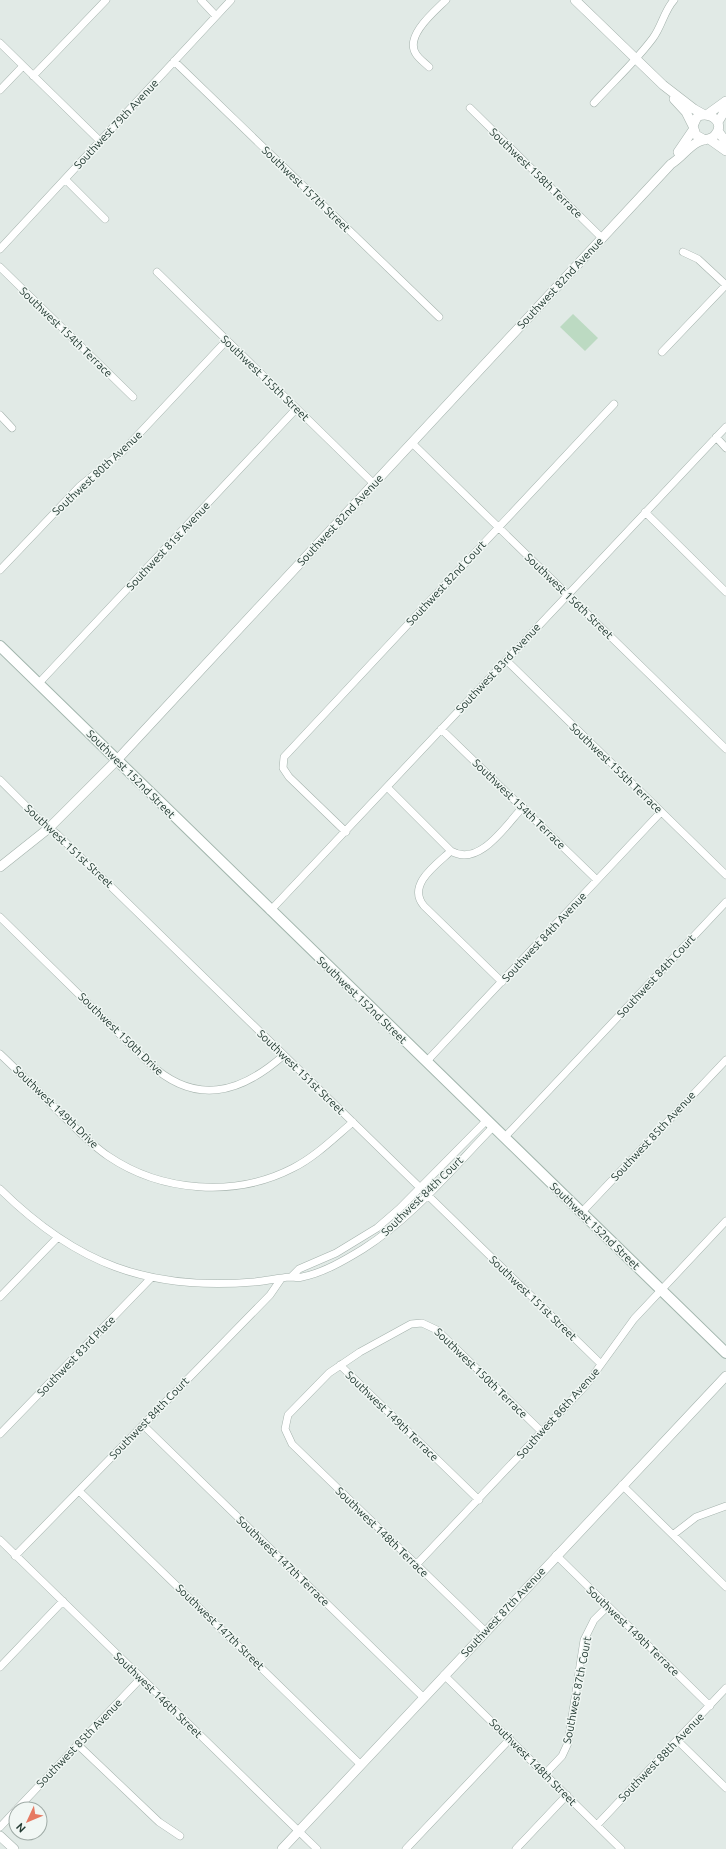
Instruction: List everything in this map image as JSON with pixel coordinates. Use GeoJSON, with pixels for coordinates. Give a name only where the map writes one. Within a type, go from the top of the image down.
{"type":"FeatureCollection","features":[{"type":"Feature","properties":{"kind":"main road","name":"Southwest 152nd Street"},"geometry":{"type":"LineString","coordinates":[[0,646],[270,911],[726,1353]]}},
{"type":"Feature","properties":{"kind":"street"},"geometry":{"type":"LineString","coordinates":[[33,76],[106,0]]}},
{"type":"Feature","properties":{"kind":"street"},"geometry":{"type":"LineString","coordinates":[[201,0],[216,16]]}},
{"type":"Feature","properties":{"kind":"street","name":"Southwest 79th Avenue"},"geometry":{"type":"LineString","coordinates":[[0,249],[231,0]]}},
{"type":"Feature","properties":{"kind":"street"},"geometry":{"type":"LineString","coordinates":[[429,67],[415,53],[414,48],[416,34],[446,0]]}},
{"type":"Feature","properties":{"kind":"street"},"geometry":{"type":"LineString","coordinates":[[575,0],[663,85],[694,110],[714,117],[726,142]]}},
{"type":"Feature","properties":{"kind":"street"},"geometry":{"type":"LineString","coordinates":[[594,103],[654,36],[668,8],[674,0]]}},
{"type":"Feature","properties":{"kind":"street"},"geometry":{"type":"LineString","coordinates":[[0,43],[100,141]]}},
{"type":"Feature","properties":{"kind":"street","name":"Southwest 157th Street"},"geometry":{"type":"LineString","coordinates":[[174,61],[438,317]]}},
{"type":"Feature","properties":{"kind":"street"},"geometry":{"type":"LineString","coordinates":[[0,90],[23,66]]}},
{"type":"Feature","properties":{"kind":"street"},"geometry":{"type":"LineString","coordinates":[[663,85],[686,112],[697,137],[707,139],[726,151]]}},
{"type":"Feature","properties":{"kind":"street"},"geometry":{"type":"LineString","coordinates":[[693,128],[696,118],[706,114],[726,101]]}},
{"type":"Feature","properties":{"kind":"street","name":"Southwest 158th Terrace"},"geometry":{"type":"LineString","coordinates":[[470,108],[602,238]]}},
{"type":"Feature","properties":{"kind":"street"},"geometry":{"type":"LineString","coordinates":[[707,139],[714,136],[726,109]]}},
{"type":"Feature","properties":{"kind":"street","name":"Southwest 82nd Avenue"},"geometry":{"type":"LineString","coordinates":[[671,164],[674,156],[686,142],[693,128]]}},
{"type":"Feature","properties":{"kind":"street","name":"Southwest 82nd Avenue"},"geometry":{"type":"LineString","coordinates":[[0,867],[49,828],[117,760],[671,164],[697,142],[707,139]]}},
{"type":"Feature","properties":{"kind":"street"},"geometry":{"type":"LineString","coordinates":[[65,179],[105,220]]}},
{"type":"Feature","properties":{"kind":"street"},"geometry":{"type":"LineString","coordinates":[[662,352],[726,285],[698,259],[683,252]]}},
{"type":"Feature","properties":{"kind":"street","name":"Southwest 154th Terrace"},"geometry":{"type":"LineString","coordinates":[[0,267],[133,397]]}},
{"type":"Feature","properties":{"kind":"street","name":"Southwest 155th Street"},"geometry":{"type":"LineString","coordinates":[[157,272],[373,483]]}},
{"type":"Feature","properties":{"kind":"street","name":"Southwest 80th Avenue"},"geometry":{"type":"LineString","coordinates":[[0,570],[80,486],[122,452],[227,340]]}},
{"type":"Feature","properties":{"kind":"street","name":"Southwest 82nd Court"},"geometry":{"type":"LineString","coordinates":[[346,832],[289,777],[283,764],[284,757],[614,404]]}},
{"type":"Feature","properties":{"kind":"street","name":"Southwest 81st Avenue"},"geometry":{"type":"LineString","coordinates":[[39,683],[296,409]]}},
{"type":"Feature","properties":{"kind":"street"},"geometry":{"type":"LineString","coordinates":[[0,415],[12,428]]}},
{"type":"Feature","properties":{"kind":"street","name":"Southwest 83rd Avenue"},"geometry":{"type":"LineString","coordinates":[[270,911],[346,832],[567,594],[726,427]]}},
{"type":"Feature","properties":{"kind":"street"},"geometry":{"type":"LineString","coordinates":[[716,437],[726,448]]}},
{"type":"Feature","properties":{"kind":"street","name":"Southwest 156th Street"},"geometry":{"type":"LineString","coordinates":[[412,443],[726,749]]}},
{"type":"Feature","properties":{"kind":"street"},"geometry":{"type":"LineString","coordinates":[[645,512],[726,592]]}},
{"type":"Feature","properties":{"kind":"street","name":"Southwest 155th Terrace"},"geometry":{"type":"LineString","coordinates":[[506,660],[726,875]]}},
{"type":"Feature","properties":{"kind":"street","name":"Southwest 154th Terrace"},"geometry":{"type":"LineString","coordinates":[[442,729],[597,880]]}},
{"type":"Feature","properties":{"kind":"street","name":"Southwest 151st Street"},"geometry":{"type":"LineString","coordinates":[[0,780],[49,828],[64,840],[601,1364]]}},
{"type":"Feature","properties":{"kind":"street"},"geometry":{"type":"LineString","coordinates":[[387,787],[451,851],[458,855],[467,856],[479,852],[523,807]]}},
{"type":"Feature","properties":{"kind":"street","name":"Southwest 84th Avenue"},"geometry":{"type":"LineString","coordinates":[[426,1062],[661,812]]}},
{"type":"Feature","properties":{"kind":"street"},"geometry":{"type":"LineString","coordinates":[[451,851],[423,879],[418,887],[417,894],[424,906],[502,982]]}},
{"type":"Feature","properties":{"kind":"street","name":"Southwest 84th Court"},"geometry":{"type":"LineString","coordinates":[[504,1138],[726,902]]}},
{"type":"Feature","properties":{"kind":"street","name":"Southwest 150th Drive"},"geometry":{"type":"LineString","coordinates":[[0,917],[149,1063],[175,1083],[205,1090],[231,1088],[254,1078],[284,1055]]}},
{"type":"Feature","properties":{"kind":"street","name":"Southwest 149th Drive"},"geometry":{"type":"LineString","coordinates":[[0,1054],[83,1135],[107,1155],[144,1174],[179,1185],[195,1187],[228,1187],[263,1180],[278,1175],[306,1160],[353,1122]]}},
{"type":"Feature","properties":{"kind":"street","name":"Southwest 85th Avenue"},"geometry":{"type":"LineString","coordinates":[[581,1213],[726,1060]]}},
{"type":"Feature","properties":{"kind":"street","name":"Southwest 84th Court"},"geometry":{"type":"LineString","coordinates":[[291,1277],[299,1269],[336,1253],[377,1228],[489,1124]]}},
{"type":"Feature","properties":{"kind":"street","name":"Southwest 84th Court"},"geometry":{"type":"LineString","coordinates":[[291,1277],[301,1278],[322,1270],[361,1250],[397,1223],[427,1194],[489,1124]]}},
{"type":"Feature","properties":{"kind":"street"},"geometry":{"type":"LineString","coordinates":[[0,1189],[27,1215],[57,1238],[101,1262],[151,1278],[201,1284],[281,1279],[291,1277]]}},
{"type":"Feature","properties":{"kind":"street","name":"Southwest 86th Avenue"},"geometry":{"type":"LineString","coordinates":[[416,1565],[586,1385],[629,1324],[726,1221]]}},
{"type":"Feature","properties":{"kind":"street"},"geometry":{"type":"LineString","coordinates":[[0,1297],[57,1238]]}},
{"type":"Feature","properties":{"kind":"street","name":"Southwest 83rd Place"},"geometry":{"type":"LineString","coordinates":[[0,1434],[151,1278]]}},
{"type":"Feature","properties":{"kind":"street","name":"Southwest 84th Court"},"geometry":{"type":"LineString","coordinates":[[15,1556],[270,1295],[281,1279]]}},
{"type":"Feature","properties":{"kind":"street","name":"Southwest 150th Terrace"},"geometry":{"type":"LineString","coordinates":[[340,1365],[402,1328],[416,1322],[427,1324],[437,1330],[542,1432]]}},
{"type":"Feature","properties":{"kind":"street","name":"Southwest 148th Terrace"},"geometry":{"type":"LineString","coordinates":[[340,1365],[322,1380],[291,1411],[286,1420],[285,1429],[289,1439],[298,1450],[485,1631]]}},
{"type":"Feature","properties":{"kind":"street","name":"Southwest 149th Terrace"},"geometry":{"type":"LineString","coordinates":[[340,1365],[478,1500]]}},
{"type":"Feature","properties":{"kind":"street","name":"Southwest 87th Avenue"},"geometry":{"type":"LineString","coordinates":[[282,1849],[556,1555],[726,1376]]}},
{"type":"Feature","properties":{"kind":"street","name":"Southwest 147th Terrace"},"geometry":{"type":"LineString","coordinates":[[143,1425],[423,1697]]}},
{"type":"Feature","properties":{"kind":"street"},"geometry":{"type":"LineString","coordinates":[[622,1485],[674,1534],[726,1587]]}},
{"type":"Feature","properties":{"kind":"street","name":"Southwest 147th Street"},"geometry":{"type":"LineString","coordinates":[[79,1491],[360,1764]]}},
{"type":"Feature","properties":{"kind":"street"},"geometry":{"type":"LineString","coordinates":[[674,1534],[696,1517],[726,1506]]}},
{"type":"Feature","properties":{"kind":"street","name":"Southwest 146th Street"},"geometry":{"type":"LineString","coordinates":[[0,1540],[317,1849]]}},
{"type":"Feature","properties":{"kind":"street","name":"Southwest 149th Terrace"},"geometry":{"type":"LineString","coordinates":[[556,1555],[710,1706]]}},
{"type":"Feature","properties":{"kind":"street"},"geometry":{"type":"LineString","coordinates":[[0,1667],[63,1602]]}},
{"type":"Feature","properties":{"kind":"street","name":"Southwest 87th Court"},"geometry":{"type":"LineString","coordinates":[[545,1774],[562,1756],[568,1742],[584,1640],[594,1620],[608,1606]]}},
{"type":"Feature","properties":{"kind":"street","name":"Southwest 148th Street"},"geometry":{"type":"LineString","coordinates":[[444,1675],[510,1738],[621,1849]]}},
{"type":"Feature","properties":{"kind":"street","name":"Southwest 85th Avenue"},"geometry":{"type":"LineString","coordinates":[[24,1801],[141,1678]]}},
{"type":"Feature","properties":{"kind":"street","name":"Southwest 88th Avenue"},"geometry":{"type":"LineString","coordinates":[[596,1825],[726,1688]]}},
{"type":"Feature","properties":{"kind":"street"},"geometry":{"type":"LineString","coordinates":[[406,1849],[510,1738]]}},
{"type":"Feature","properties":{"kind":"street"},"geometry":{"type":"LineString","coordinates":[[677,1740],[726,1788]]}},
{"type":"Feature","properties":{"kind":"street"},"geometry":{"type":"LineString","coordinates":[[77,1744],[158,1822],[180,1836]]}},
{"type":"Feature","properties":{"kind":"street"},"geometry":{"type":"LineString","coordinates":[[516,1849],[567,1795]]}},
{"type":"Feature","properties":{"kind":"street","name":"Southwest 85th Avenue"},"geometry":{"type":"LineString","coordinates":[[0,1827],[8,1818]]}},
{"type":"Feature","properties":{"kind":"street"},"geometry":{"type":"LineString","coordinates":[[0,1836],[14,1849]]}},
{"type":"Feature","properties":{"kind":"green space"},"geometry":{"type":"Polygon","coordinates":[[[573,314],[598,338],[585,351],[560,327],[573,314]]]}}]}
